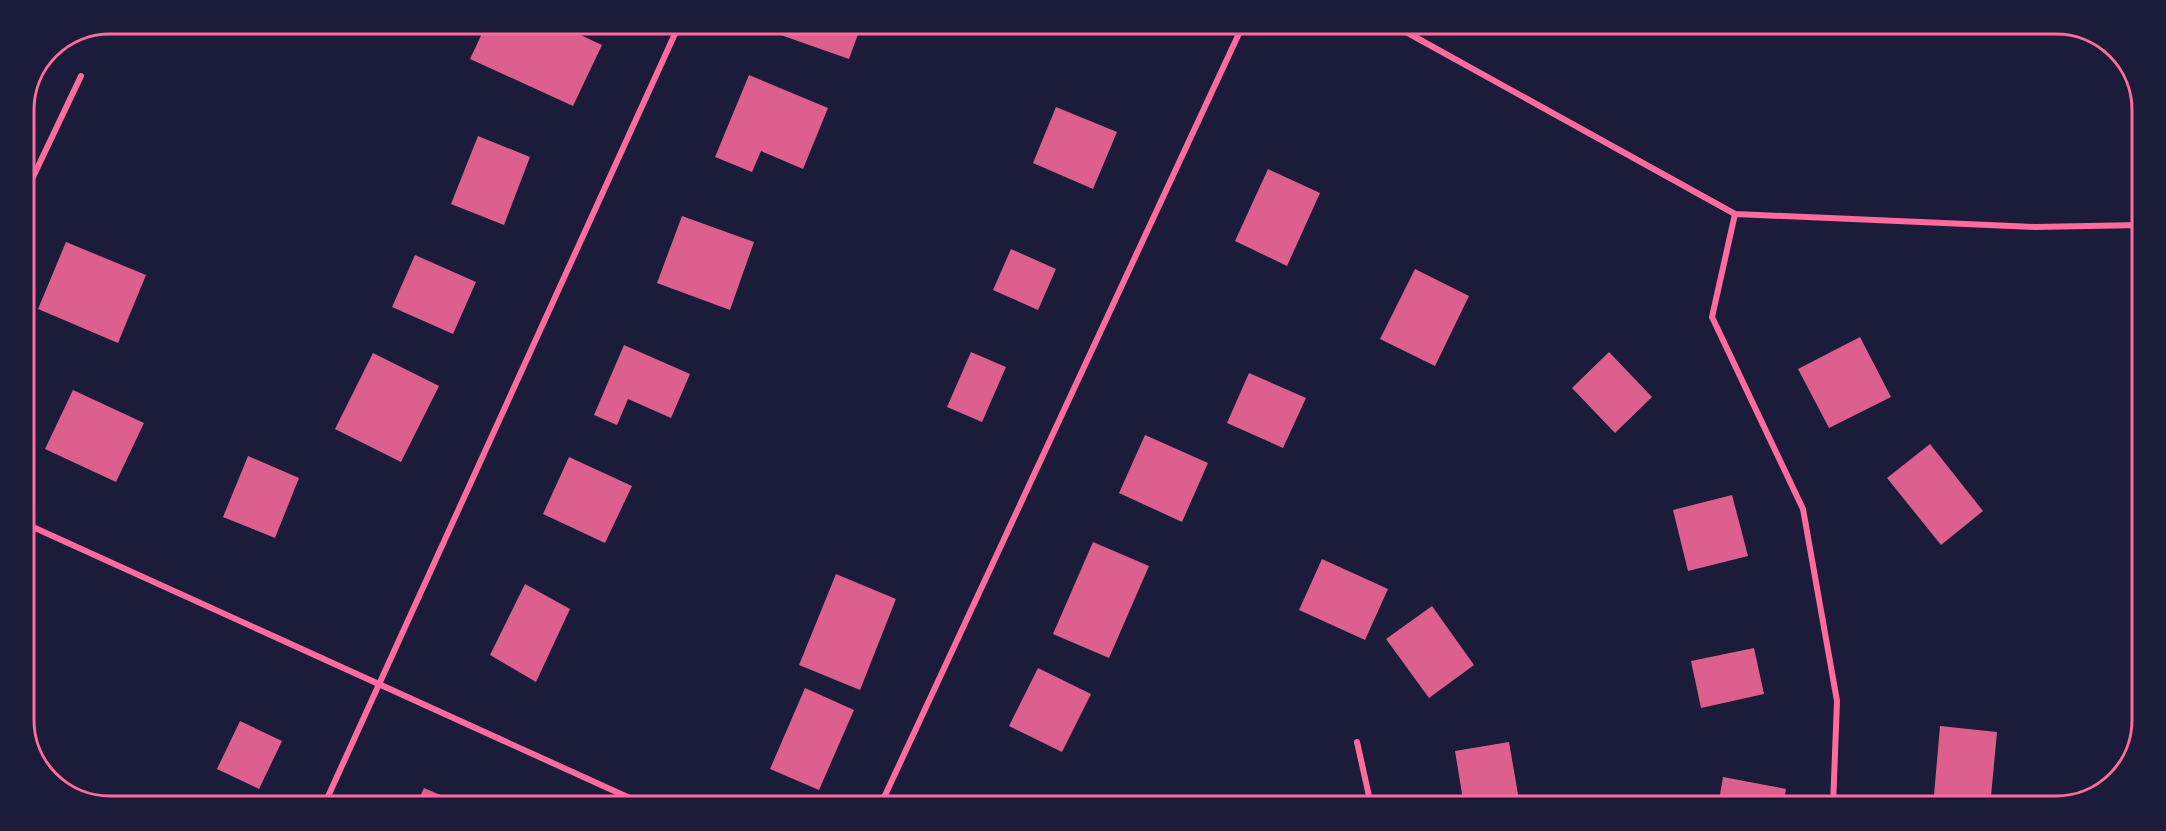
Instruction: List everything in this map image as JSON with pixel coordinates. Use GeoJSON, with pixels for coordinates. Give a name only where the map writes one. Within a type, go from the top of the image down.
{"type":"FeatureCollection","features":[{"type":"Feature","properties":{"kind":"street"},"geometry":{"type":"LineString","coordinates":[[328,796],[674,35]]}},
{"type":"Feature","properties":{"kind":"street"},"geometry":{"type":"LineString","coordinates":[[885,796],[1238,35]]}},
{"type":"Feature","properties":{"kind":"street"},"geometry":{"type":"LineString","coordinates":[[1411,35],[1735,214],[2035,227],[2131,225]]}},
{"type":"Feature","properties":{"kind":"street"},"geometry":{"type":"LineString","coordinates":[[35,173],[81,76]]}},
{"type":"Feature","properties":{"kind":"street"},"geometry":{"type":"LineString","coordinates":[[1735,214],[1712,318],[1803,509],[1837,701],[1833,796]]}},
{"type":"Feature","properties":{"kind":"street"},"geometry":{"type":"LineString","coordinates":[[35,528],[626,796]]}},
{"type":"Feature","properties":{"kind":"street"},"geometry":{"type":"LineString","coordinates":[[1357,742],[1369,796]]}},
{"type":"Feature","properties":{"kind":"building"},"geometry":{"type":"Polygon","coordinates":[[[481,35],[580,35],[602,45],[573,106],[470,59],[481,35]]]}},
{"type":"Feature","properties":{"kind":"building"},"geometry":{"type":"Polygon","coordinates":[[[781,35],[858,35],[849,59],[781,35]]]}},
{"type":"Feature","properties":{"kind":"building"},"geometry":{"type":"Polygon","coordinates":[[[749,75],[828,108],[803,169],[761,151],[752,172],[715,157],[749,75]]]}},
{"type":"Feature","properties":{"kind":"building"},"geometry":{"type":"Polygon","coordinates":[[[1056,107],[1117,132],[1093,189],[1033,163],[1056,107]]]}},
{"type":"Feature","properties":{"kind":"building"},"geometry":{"type":"Polygon","coordinates":[[[478,136],[530,157],[504,225],[451,204],[478,136]]]}},
{"type":"Feature","properties":{"kind":"building"},"geometry":{"type":"Polygon","coordinates":[[[1268,169],[1320,193],[1287,266],[1235,241],[1268,169]]]}},
{"type":"Feature","properties":{"kind":"building"},"geometry":{"type":"Polygon","coordinates":[[[682,216],[754,242],[730,310],[657,283],[682,216]]]}},
{"type":"Feature","properties":{"kind":"building"},"geometry":{"type":"Polygon","coordinates":[[[66,242],[146,275],[118,343],[38,309],[66,242]]]}},
{"type":"Feature","properties":{"kind":"building"},"geometry":{"type":"Polygon","coordinates":[[[1011,249],[1056,269],[1038,310],[993,290],[1011,249]]]}},
{"type":"Feature","properties":{"kind":"building"},"geometry":{"type":"Polygon","coordinates":[[[415,255],[476,282],[453,334],[392,307],[415,255]]]}},
{"type":"Feature","properties":{"kind":"building"},"geometry":{"type":"Polygon","coordinates":[[[1415,269],[1469,296],[1435,366],[1380,339],[1415,269]]]}},
{"type":"Feature","properties":{"kind":"building"},"geometry":{"type":"Polygon","coordinates":[[[1860,337],[1891,397],[1829,428],[1798,369],[1860,337]]]}},
{"type":"Feature","properties":{"kind":"building"},"geometry":{"type":"Polygon","coordinates":[[[624,345],[690,374],[671,418],[628,399],[617,425],[594,415],[624,345]]]}},
{"type":"Feature","properties":{"kind":"building"},"geometry":{"type":"Polygon","coordinates":[[[971,352],[1006,367],[982,422],[947,407],[971,352]]]}},
{"type":"Feature","properties":{"kind":"building"},"geometry":{"type":"Polygon","coordinates":[[[1609,352],[1652,397],[1615,433],[1572,388],[1609,352]]]}},
{"type":"Feature","properties":{"kind":"building"},"geometry":{"type":"Polygon","coordinates":[[[373,353],[439,386],[401,462],[335,429],[373,353]]]}},
{"type":"Feature","properties":{"kind":"building"},"geometry":{"type":"Polygon","coordinates":[[[1249,373],[1306,398],[1283,448],[1227,423],[1249,373]]]}},
{"type":"Feature","properties":{"kind":"building"},"geometry":{"type":"Polygon","coordinates":[[[73,390],[144,423],[116,482],[45,449],[73,390]]]}},
{"type":"Feature","properties":{"kind":"building"},"geometry":{"type":"Polygon","coordinates":[[[1145,435],[1208,463],[1182,522],[1119,493],[1145,435]]]}},
{"type":"Feature","properties":{"kind":"building"},"geometry":{"type":"Polygon","coordinates":[[[1930,444],[1983,511],[1941,545],[1887,478],[1930,444]]]}},
{"type":"Feature","properties":{"kind":"building"},"geometry":{"type":"Polygon","coordinates":[[[248,456],[299,478],[275,538],[223,517],[248,456]]]}},
{"type":"Feature","properties":{"kind":"building"},"geometry":{"type":"Polygon","coordinates":[[[569,457],[632,486],[605,543],[543,514],[569,457]]]}},
{"type":"Feature","properties":{"kind":"building"},"geometry":{"type":"Polygon","coordinates":[[[1732,495],[1748,556],[1688,571],[1673,510],[1732,495]]]}},
{"type":"Feature","properties":{"kind":"building"},"geometry":{"type":"Polygon","coordinates":[[[1093,542],[1149,566],[1109,658],[1053,634],[1093,542]]]}},
{"type":"Feature","properties":{"kind":"building"},"geometry":{"type":"Polygon","coordinates":[[[1322,559],[1388,589],[1365,640],[1299,610],[1322,559]]]}},
{"type":"Feature","properties":{"kind":"building"},"geometry":{"type":"Polygon","coordinates":[[[836,574],[896,599],[860,690],[799,665],[836,574]]]}},
{"type":"Feature","properties":{"kind":"building"},"geometry":{"type":"Polygon","coordinates":[[[525,584],[570,609],[536,682],[490,655],[525,584]]]}},
{"type":"Feature","properties":{"kind":"building"},"geometry":{"type":"Polygon","coordinates":[[[1432,606],[1474,665],[1429,698],[1386,639],[1432,606]]]}},
{"type":"Feature","properties":{"kind":"building"},"geometry":{"type":"Polygon","coordinates":[[[1754,648],[1764,694],[1701,708],[1691,661],[1754,648]]]}},
{"type":"Feature","properties":{"kind":"building"},"geometry":{"type":"Polygon","coordinates":[[[1038,668],[1091,694],[1062,752],[1009,726],[1038,668]]]}},
{"type":"Feature","properties":{"kind":"building"},"geometry":{"type":"Polygon","coordinates":[[[805,688],[854,710],[819,790],[770,769],[805,688]]]}},
{"type":"Feature","properties":{"kind":"building"},"geometry":{"type":"Polygon","coordinates":[[[240,721],[282,741],[259,789],[217,769],[240,721]]]}},
{"type":"Feature","properties":{"kind":"building"},"geometry":{"type":"Polygon","coordinates":[[[1940,726],[1997,732],[1991,796],[1934,796],[1940,726]]]}},
{"type":"Feature","properties":{"kind":"building"},"geometry":{"type":"Polygon","coordinates":[[[1509,742],[1518,796],[1462,796],[1455,751],[1509,742]]]}},
{"type":"Feature","properties":{"kind":"building"},"geometry":{"type":"Polygon","coordinates":[[[1723,777],[1786,789],[1785,796],[1720,796],[1723,777]]]}},
{"type":"Feature","properties":{"kind":"building"},"geometry":{"type":"Polygon","coordinates":[[[424,788],[443,796],[420,796],[424,788]]]}}]}
